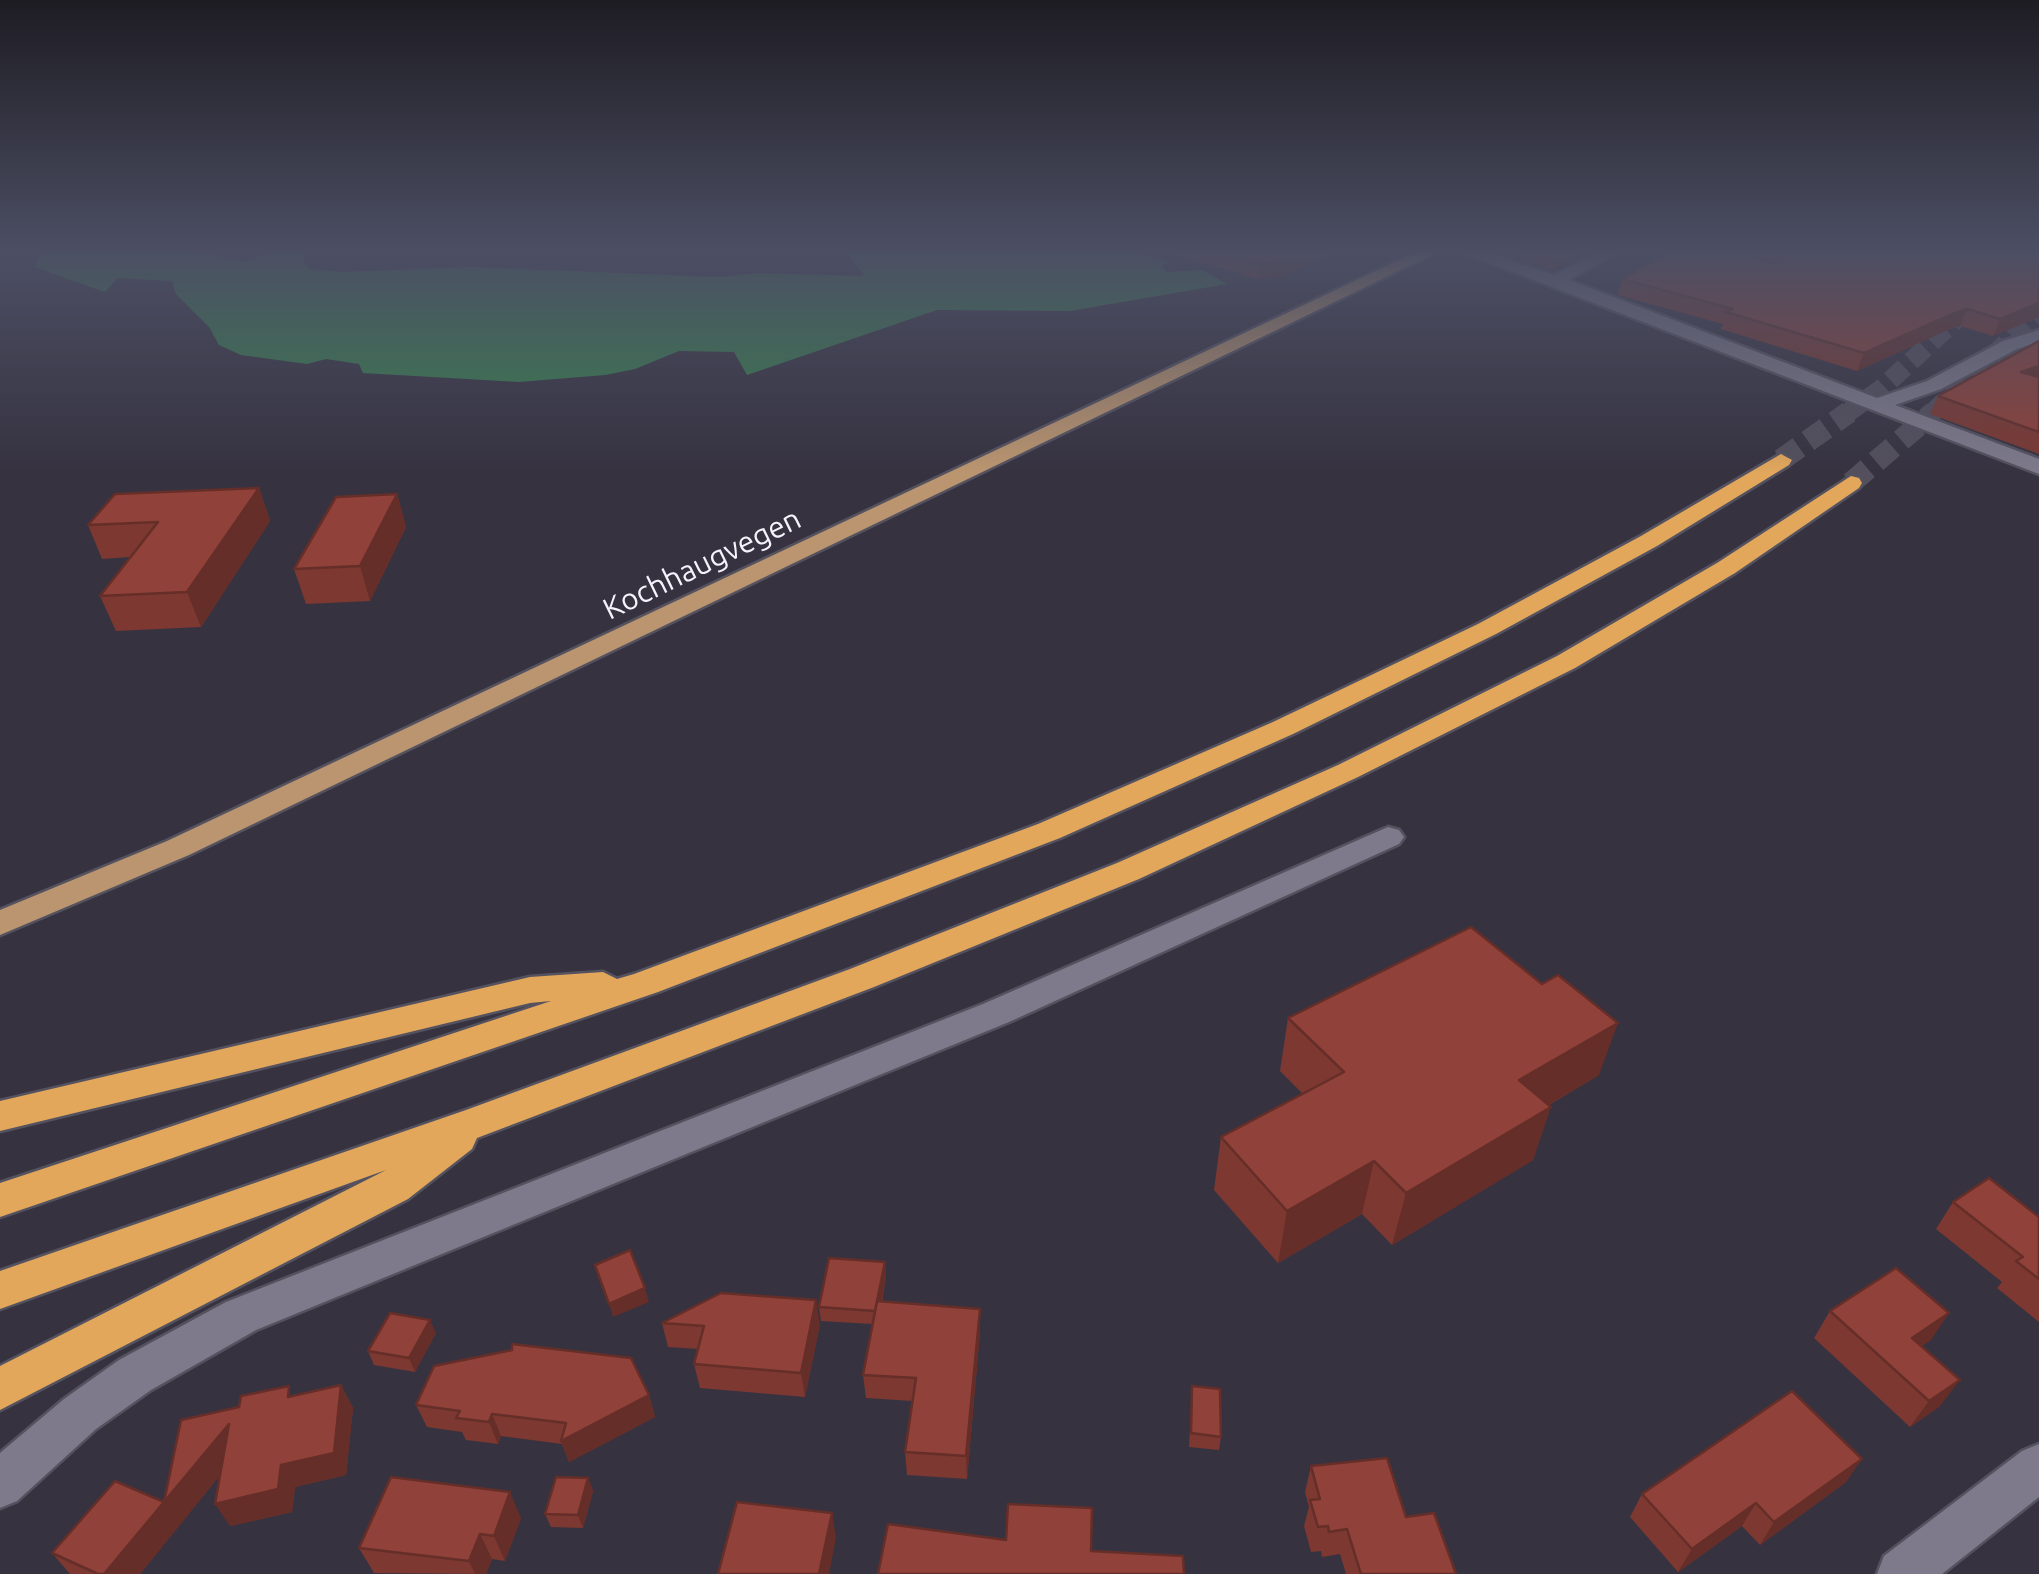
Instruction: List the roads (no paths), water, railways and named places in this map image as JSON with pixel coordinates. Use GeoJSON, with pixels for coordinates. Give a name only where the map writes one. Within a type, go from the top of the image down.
{"type":"FeatureCollection","features":[{"type":"Feature","properties":{"kind":"highway"},"geometry":{"type":"LineString","coordinates":[[0,1200],[646,983],[1036,837],[1283,728],[1566,587],[1721,499],[1781,460]]}},
{"type":"Feature","properties":{"kind":"highway"},"geometry":{"type":"LineString","coordinates":[[0,1290],[480,1120],[862,978],[1128,872],[1280,803],[1596,646],[1726,568],[1851,483]]}},
{"type":"Feature","properties":{"kind":"highway"},"geometry":{"type":"LineString","coordinates":[[0,1116],[530,990],[646,983]]}},
{"type":"Feature","properties":{"kind":"highway"},"geometry":{"type":"LineString","coordinates":[[0,1388],[262,1250],[394,1187],[480,1120]]}},
{"type":"Feature","properties":{"kind":"main road","name":"Kochhaugvegen"},"geometry":{"type":"LineString","coordinates":[[0,923],[178,848],[1276,326]]}},
{"type":"Feature","properties":{"kind":"street"},"geometry":{"type":"LineString","coordinates":[[1673,326],[2039,467]]}},
{"type":"Feature","properties":{"kind":"street"},"geometry":{"type":"LineString","coordinates":[[1878,404],[1934,384],[2039,336]]}},
{"type":"Feature","properties":{"kind":"street"},"geometry":{"type":"LineString","coordinates":[[0,1484],[80,1414],[135,1374],[242,1316],[1012,1006],[1388,837]]}},
{"type":"Feature","properties":{"kind":"street"},"geometry":{"type":"LineString","coordinates":[[1902,1574],[2039,1467]]}},
{"type":"Feature","properties":{"kind":"tunnel"},"geometry":{"type":"LineString","coordinates":[[1846,414],[1881,389],[1949,326]]}},
{"type":"Feature","properties":{"kind":"tunnel"},"geometry":{"type":"LineString","coordinates":[[1931,414],[2024,326]]}},
{"type":"Feature","properties":{"kind":"tunnel"},"geometry":{"type":"LineString","coordinates":[[1781,460],[1849,412]]}},
{"type":"Feature","properties":{"kind":"tunnel"},"geometry":{"type":"LineString","coordinates":[[1851,483],[1934,412]]}}]}
